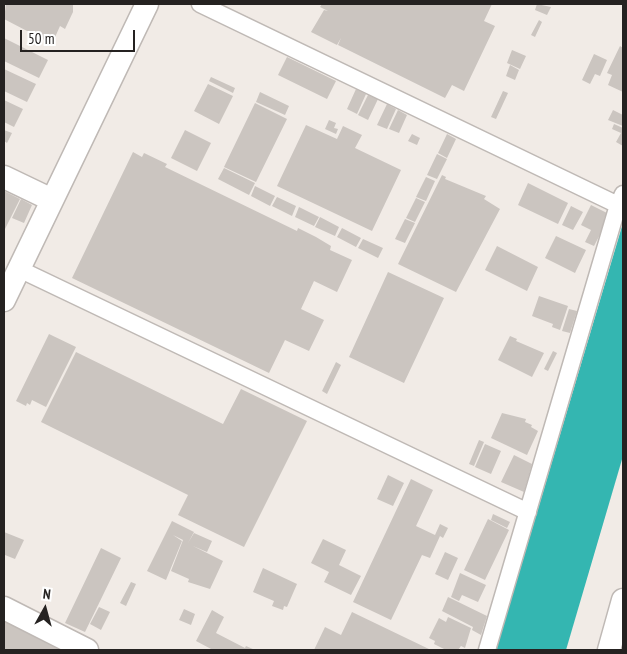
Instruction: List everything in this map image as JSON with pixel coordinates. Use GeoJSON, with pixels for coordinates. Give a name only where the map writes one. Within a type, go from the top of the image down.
{"type":"FeatureCollection","features":[{"type":"Feature","properties":{"kind":"street"},"geometry":{"type":"LineString","coordinates":[[4,300],[147,4]]}},
{"type":"Feature","properties":{"kind":"street"},"geometry":{"type":"LineString","coordinates":[[200,4],[620,200],[487,650]]}},
{"type":"Feature","properties":{"kind":"street"},"geometry":{"type":"LineString","coordinates":[[4,177],[52,200]]}},
{"type":"Feature","properties":{"kind":"street"},"geometry":{"type":"LineString","coordinates":[[19,269],[528,512]]}},
{"type":"Feature","properties":{"kind":"street"},"geometry":{"type":"LineString","coordinates":[[609,650],[623,600]]}},
{"type":"Feature","properties":{"kind":"street"},"geometry":{"type":"LineString","coordinates":[[4,608],[87,650]]}},
{"type":"Feature","properties":{"kind":"water"},"geometry":{"type":"Polygon","coordinates":[[[623,223],[623,456],[566,650],[496,650],[623,223]]]}},
{"type":"Feature","properties":{"kind":"building"},"geometry":{"type":"Polygon","coordinates":[[[6,4],[73,4],[73,12],[65,29],[60,26],[52,44],[4,19],[6,4]]]}},
{"type":"Feature","properties":{"kind":"building"},"geometry":{"type":"Polygon","coordinates":[[[322,4],[492,4],[484,21],[495,26],[464,91],[452,85],[445,98],[338,45],[341,38],[337,45],[311,32],[324,10],[328,11],[320,7],[322,4]]]}},
{"type":"Feature","properties":{"kind":"building"},"geometry":{"type":"Polygon","coordinates":[[[537,4],[551,7],[547,15],[535,10],[537,4]]]}},
{"type":"Feature","properties":{"kind":"building"},"geometry":{"type":"Polygon","coordinates":[[[539,20],[542,22],[535,37],[531,35],[539,20]]]}},
{"type":"Feature","properties":{"kind":"building"},"geometry":{"type":"Polygon","coordinates":[[[4,38],[48,60],[39,78],[4,61],[4,38]]]}},
{"type":"Feature","properties":{"kind":"building"},"geometry":{"type":"Polygon","coordinates":[[[620,46],[623,48],[623,92],[608,85],[612,75],[607,73],[620,46]]]}},
{"type":"Feature","properties":{"kind":"building"},"geometry":{"type":"Polygon","coordinates":[[[512,50],[526,56],[520,69],[507,63],[512,50]]]}},
{"type":"Feature","properties":{"kind":"building"},"geometry":{"type":"Polygon","coordinates":[[[594,54],[607,60],[600,76],[595,74],[590,84],[582,80],[594,54]]]}},
{"type":"Feature","properties":{"kind":"building"},"geometry":{"type":"Polygon","coordinates":[[[287,57],[336,81],[327,99],[278,75],[287,57]]]}},
{"type":"Feature","properties":{"kind":"building"},"geometry":{"type":"Polygon","coordinates":[[[510,65],[519,70],[515,80],[506,76],[510,65]]]}},
{"type":"Feature","properties":{"kind":"building"},"geometry":{"type":"Polygon","coordinates":[[[4,69],[36,84],[27,102],[4,91],[4,69]]]}},
{"type":"Feature","properties":{"kind":"building"},"geometry":{"type":"Polygon","coordinates":[[[211,77],[235,88],[233,93],[209,81],[211,77]]]}},
{"type":"Feature","properties":{"kind":"building"},"geometry":{"type":"Polygon","coordinates":[[[208,84],[233,96],[219,124],[194,111],[208,84]]]}},
{"type":"Feature","properties":{"kind":"building"},"geometry":{"type":"Polygon","coordinates":[[[356,89],[366,94],[357,114],[347,109],[356,89]]]}},
{"type":"Feature","properties":{"kind":"building"},"geometry":{"type":"Polygon","coordinates":[[[503,91],[508,93],[496,119],[491,117],[503,91]]]}},
{"type":"Feature","properties":{"kind":"building"},"geometry":{"type":"Polygon","coordinates":[[[260,92],[289,106],[285,115],[256,102],[260,92]]]}},
{"type":"Feature","properties":{"kind":"building"},"geometry":{"type":"Polygon","coordinates":[[[368,95],[378,99],[368,120],[358,115],[368,95]]]}},
{"type":"Feature","properties":{"kind":"building"},"geometry":{"type":"Polygon","coordinates":[[[4,100],[23,109],[14,127],[4,122],[4,100]]]}},
{"type":"Feature","properties":{"kind":"building"},"geometry":{"type":"Polygon","coordinates":[[[255,103],[287,119],[256,182],[224,167],[255,103]]]}},
{"type":"Feature","properties":{"kind":"building"},"geometry":{"type":"Polygon","coordinates":[[[387,104],[396,109],[387,129],[377,125],[387,104]]]}},
{"type":"Feature","properties":{"kind":"building"},"geometry":{"type":"Polygon","coordinates":[[[398,110],[407,115],[399,133],[389,129],[398,110]]]}},
{"type":"Feature","properties":{"kind":"building"},"geometry":{"type":"Polygon","coordinates":[[[613,110],[623,115],[623,126],[608,120],[613,110]]]}},
{"type":"Feature","properties":{"kind":"building"},"geometry":{"type":"Polygon","coordinates":[[[329,120],[336,123],[334,128],[338,129],[336,134],[325,129],[329,120]]]}},
{"type":"Feature","properties":{"kind":"building"},"geometry":{"type":"Polygon","coordinates":[[[614,124],[623,128],[623,146],[616,142],[621,133],[612,129],[614,124]]]}},
{"type":"Feature","properties":{"kind":"building"},"geometry":{"type":"Polygon","coordinates":[[[306,125],[337,139],[343,126],[362,135],[355,148],[401,170],[372,231],[277,186],[306,125]]]}},
{"type":"Feature","properties":{"kind":"building"},"geometry":{"type":"Polygon","coordinates":[[[4,130],[12,133],[7,143],[4,141],[4,130]]]}},
{"type":"Feature","properties":{"kind":"building"},"geometry":{"type":"Polygon","coordinates":[[[185,130],[211,143],[197,171],[171,158],[185,130]]]}},
{"type":"Feature","properties":{"kind":"building"},"geometry":{"type":"Polygon","coordinates":[[[412,134],[420,138],[417,145],[408,141],[412,134]]]}},
{"type":"Feature","properties":{"kind":"building"},"geometry":{"type":"Polygon","coordinates":[[[447,134],[456,139],[447,158],[438,153],[447,134]]]}},
{"type":"Feature","properties":{"kind":"building"},"geometry":{"type":"Polygon","coordinates":[[[133,152],[142,157],[144,153],[167,164],[165,167],[297,231],[298,228],[331,246],[330,250],[352,260],[337,292],[314,281],[301,309],[324,320],[309,351],[285,340],[269,373],[72,278],[133,152]]]}},
{"type":"Feature","properties":{"kind":"building"},"geometry":{"type":"Polygon","coordinates":[[[437,154],[447,159],[437,179],[427,175],[437,154]]]}},
{"type":"Feature","properties":{"kind":"building"},"geometry":{"type":"Polygon","coordinates":[[[224,168],[255,183],[249,195],[218,179],[224,168]]]}},
{"type":"Feature","properties":{"kind":"building"},"geometry":{"type":"Polygon","coordinates":[[[442,175],[446,177],[445,179],[486,196],[484,199],[500,209],[456,292],[398,264],[442,175]]]}},
{"type":"Feature","properties":{"kind":"building"},"geometry":{"type":"Polygon","coordinates":[[[426,177],[435,181],[426,201],[416,197],[426,177]]]}},
{"type":"Feature","properties":{"kind":"building"},"geometry":{"type":"Polygon","coordinates":[[[528,183],[568,203],[558,224],[518,205],[528,183]]]}},
{"type":"Feature","properties":{"kind":"building"},"geometry":{"type":"Polygon","coordinates":[[[255,186],[275,196],[270,206],[251,196],[255,186]]]}},
{"type":"Feature","properties":{"kind":"building"},"geometry":{"type":"Polygon","coordinates":[[[4,191],[20,199],[4,231],[4,191]]]}},
{"type":"Feature","properties":{"kind":"building"},"geometry":{"type":"Polygon","coordinates":[[[277,197],[296,206],[292,216],[272,206],[277,197]]]}},
{"type":"Feature","properties":{"kind":"building"},"geometry":{"type":"Polygon","coordinates":[[[416,198],[425,202],[415,222],[406,218],[416,198]]]}},
{"type":"Feature","properties":{"kind":"building"},"geometry":{"type":"Polygon","coordinates":[[[21,199],[32,205],[24,223],[12,218],[21,199]]]}},
{"type":"Feature","properties":{"kind":"building"},"geometry":{"type":"Polygon","coordinates":[[[591,205],[607,213],[604,219],[607,221],[594,246],[585,242],[591,230],[581,225],[591,205]]]}},
{"type":"Feature","properties":{"kind":"building"},"geometry":{"type":"Polygon","coordinates":[[[571,206],[583,212],[573,230],[562,225],[571,206]]]}},
{"type":"Feature","properties":{"kind":"building"},"geometry":{"type":"Polygon","coordinates":[[[299,207],[319,217],[314,226],[295,217],[299,207]]]}},
{"type":"Feature","properties":{"kind":"building"},"geometry":{"type":"Polygon","coordinates":[[[320,217],[339,227],[335,236],[315,227],[320,217]]]}},
{"type":"Feature","properties":{"kind":"building"},"geometry":{"type":"Polygon","coordinates":[[[405,219],[415,223],[405,243],[395,239],[405,219]]]}},
{"type":"Feature","properties":{"kind":"building"},"geometry":{"type":"Polygon","coordinates":[[[342,228],[361,238],[356,247],[337,237],[342,228]]]}},
{"type":"Feature","properties":{"kind":"building"},"geometry":{"type":"Polygon","coordinates":[[[556,236],[586,250],[575,273],[545,258],[556,236]]]}},
{"type":"Feature","properties":{"kind":"building"},"geometry":{"type":"Polygon","coordinates":[[[363,239],[383,248],[378,258],[358,248],[363,239]]]}},
{"type":"Feature","properties":{"kind":"building"},"geometry":{"type":"Polygon","coordinates":[[[497,246],[538,267],[527,291],[485,270],[497,246]]]}},
{"type":"Feature","properties":{"kind":"building"},"geometry":{"type":"Polygon","coordinates":[[[388,272],[444,298],[404,383],[349,357],[388,272]]]}},
{"type":"Feature","properties":{"kind":"building"},"geometry":{"type":"Polygon","coordinates":[[[539,296],[568,306],[560,330],[552,327],[553,324],[532,316],[539,296]]]}},
{"type":"Feature","properties":{"kind":"building"},"geometry":{"type":"Polygon","coordinates":[[[569,309],[577,311],[570,333],[562,331],[569,309]]]}},
{"type":"Feature","properties":{"kind":"building"},"geometry":{"type":"Polygon","coordinates":[[[49,334],[76,347],[46,407],[32,400],[30,405],[27,403],[26,406],[16,401],[49,334]]]}},
{"type":"Feature","properties":{"kind":"building"},"geometry":{"type":"Polygon","coordinates":[[[510,336],[517,339],[516,341],[544,353],[532,377],[498,360],[510,336]]]}},
{"type":"Feature","properties":{"kind":"building"},"geometry":{"type":"Polygon","coordinates":[[[553,351],[557,353],[548,371],[544,369],[553,351]]]}},
{"type":"Feature","properties":{"kind":"building"},"geometry":{"type":"Polygon","coordinates":[[[76,352],[223,424],[241,389],[307,421],[244,547],[178,515],[188,495],[41,422],[76,352]]]}},
{"type":"Feature","properties":{"kind":"building"},"geometry":{"type":"Polygon","coordinates":[[[336,362],[341,365],[327,394],[322,391],[336,362]]]}},
{"type":"Feature","properties":{"kind":"building"},"geometry":{"type":"Polygon","coordinates":[[[502,413],[526,419],[525,422],[532,425],[531,427],[538,431],[527,455],[491,438],[502,413]]]}},
{"type":"Feature","properties":{"kind":"building"},"geometry":{"type":"Polygon","coordinates":[[[479,440],[484,442],[474,466],[469,464],[479,440]]]}},
{"type":"Feature","properties":{"kind":"building"},"geometry":{"type":"Polygon","coordinates":[[[485,444],[501,451],[491,474],[475,467],[485,444]]]}},
{"type":"Feature","properties":{"kind":"building"},"geometry":{"type":"Polygon","coordinates":[[[514,455],[532,464],[524,492],[501,482],[514,455]]]}},
{"type":"Feature","properties":{"kind":"building"},"geometry":{"type":"Polygon","coordinates":[[[388,475],[404,483],[393,506],[377,499],[388,475]]]}},
{"type":"Feature","properties":{"kind":"building"},"geometry":{"type":"Polygon","coordinates":[[[411,479],[433,490],[416,526],[435,535],[440,524],[448,528],[443,538],[440,536],[430,558],[422,555],[391,620],[353,602],[411,479]]]}},
{"type":"Feature","properties":{"kind":"building"},"geometry":{"type":"Polygon","coordinates":[[[493,514],[510,522],[507,528],[491,520],[493,514]]]}},
{"type":"Feature","properties":{"kind":"building"},"geometry":{"type":"Polygon","coordinates":[[[488,519],[509,530],[485,580],[464,570],[488,519]]]}},
{"type":"Feature","properties":{"kind":"building"},"geometry":{"type":"Polygon","coordinates":[[[172,521],[194,532],[188,543],[194,533],[212,541],[207,552],[193,546],[223,561],[210,589],[188,582],[189,579],[171,571],[183,540],[173,535],[182,541],[166,580],[147,571],[172,521]]]}},
{"type":"Feature","properties":{"kind":"building"},"geometry":{"type":"Polygon","coordinates":[[[4,532],[24,540],[15,559],[5,555],[4,558],[4,532]]]}},
{"type":"Feature","properties":{"kind":"building"},"geometry":{"type":"Polygon","coordinates":[[[323,539],[346,550],[339,565],[361,576],[351,595],[324,582],[329,572],[311,563],[323,539]]]}},
{"type":"Feature","properties":{"kind":"building"},"geometry":{"type":"Polygon","coordinates":[[[101,548],[121,558],[85,632],[65,623],[101,548]]]}},
{"type":"Feature","properties":{"kind":"building"},"geometry":{"type":"Polygon","coordinates":[[[445,552],[458,558],[448,580],[435,574],[445,552]]]}},
{"type":"Feature","properties":{"kind":"building"},"geometry":{"type":"Polygon","coordinates":[[[263,568],[297,584],[287,607],[284,606],[283,610],[272,606],[274,601],[253,592],[263,568]]]}},
{"type":"Feature","properties":{"kind":"building"},"geometry":{"type":"Polygon","coordinates":[[[460,573],[486,585],[478,602],[462,595],[459,601],[451,597],[460,573]]]}},
{"type":"Feature","properties":{"kind":"building"},"geometry":{"type":"Polygon","coordinates":[[[131,582],[136,584],[126,606],[120,603],[131,582]]]}},
{"type":"Feature","properties":{"kind":"building"},"geometry":{"type":"Polygon","coordinates":[[[448,597],[487,616],[481,635],[472,630],[473,627],[442,611],[448,597]]]}},
{"type":"Feature","properties":{"kind":"building"},"geometry":{"type":"Polygon","coordinates":[[[99,607],[110,612],[101,630],[90,624],[99,607]]]}},
{"type":"Feature","properties":{"kind":"building"},"geometry":{"type":"Polygon","coordinates":[[[184,609],[195,614],[191,625],[179,620],[184,609]]]}},
{"type":"Feature","properties":{"kind":"building"},"geometry":{"type":"Polygon","coordinates":[[[212,610],[224,617],[216,633],[245,648],[246,646],[255,650],[213,650],[196,641],[212,610]]]}},
{"type":"Feature","properties":{"kind":"building"},"geometry":{"type":"Polygon","coordinates":[[[352,612],[431,650],[314,650],[325,627],[341,635],[352,612]]]}},
{"type":"Feature","properties":{"kind":"building"},"geometry":{"type":"Polygon","coordinates":[[[448,617],[471,628],[465,648],[461,646],[458,650],[446,650],[434,644],[435,641],[429,638],[439,618],[446,622],[448,617]]]}},
{"type":"Feature","properties":{"kind":"building"},"geometry":{"type":"Polygon","coordinates":[[[4,618],[59,646],[57,650],[4,650],[4,618]]]}}]}
